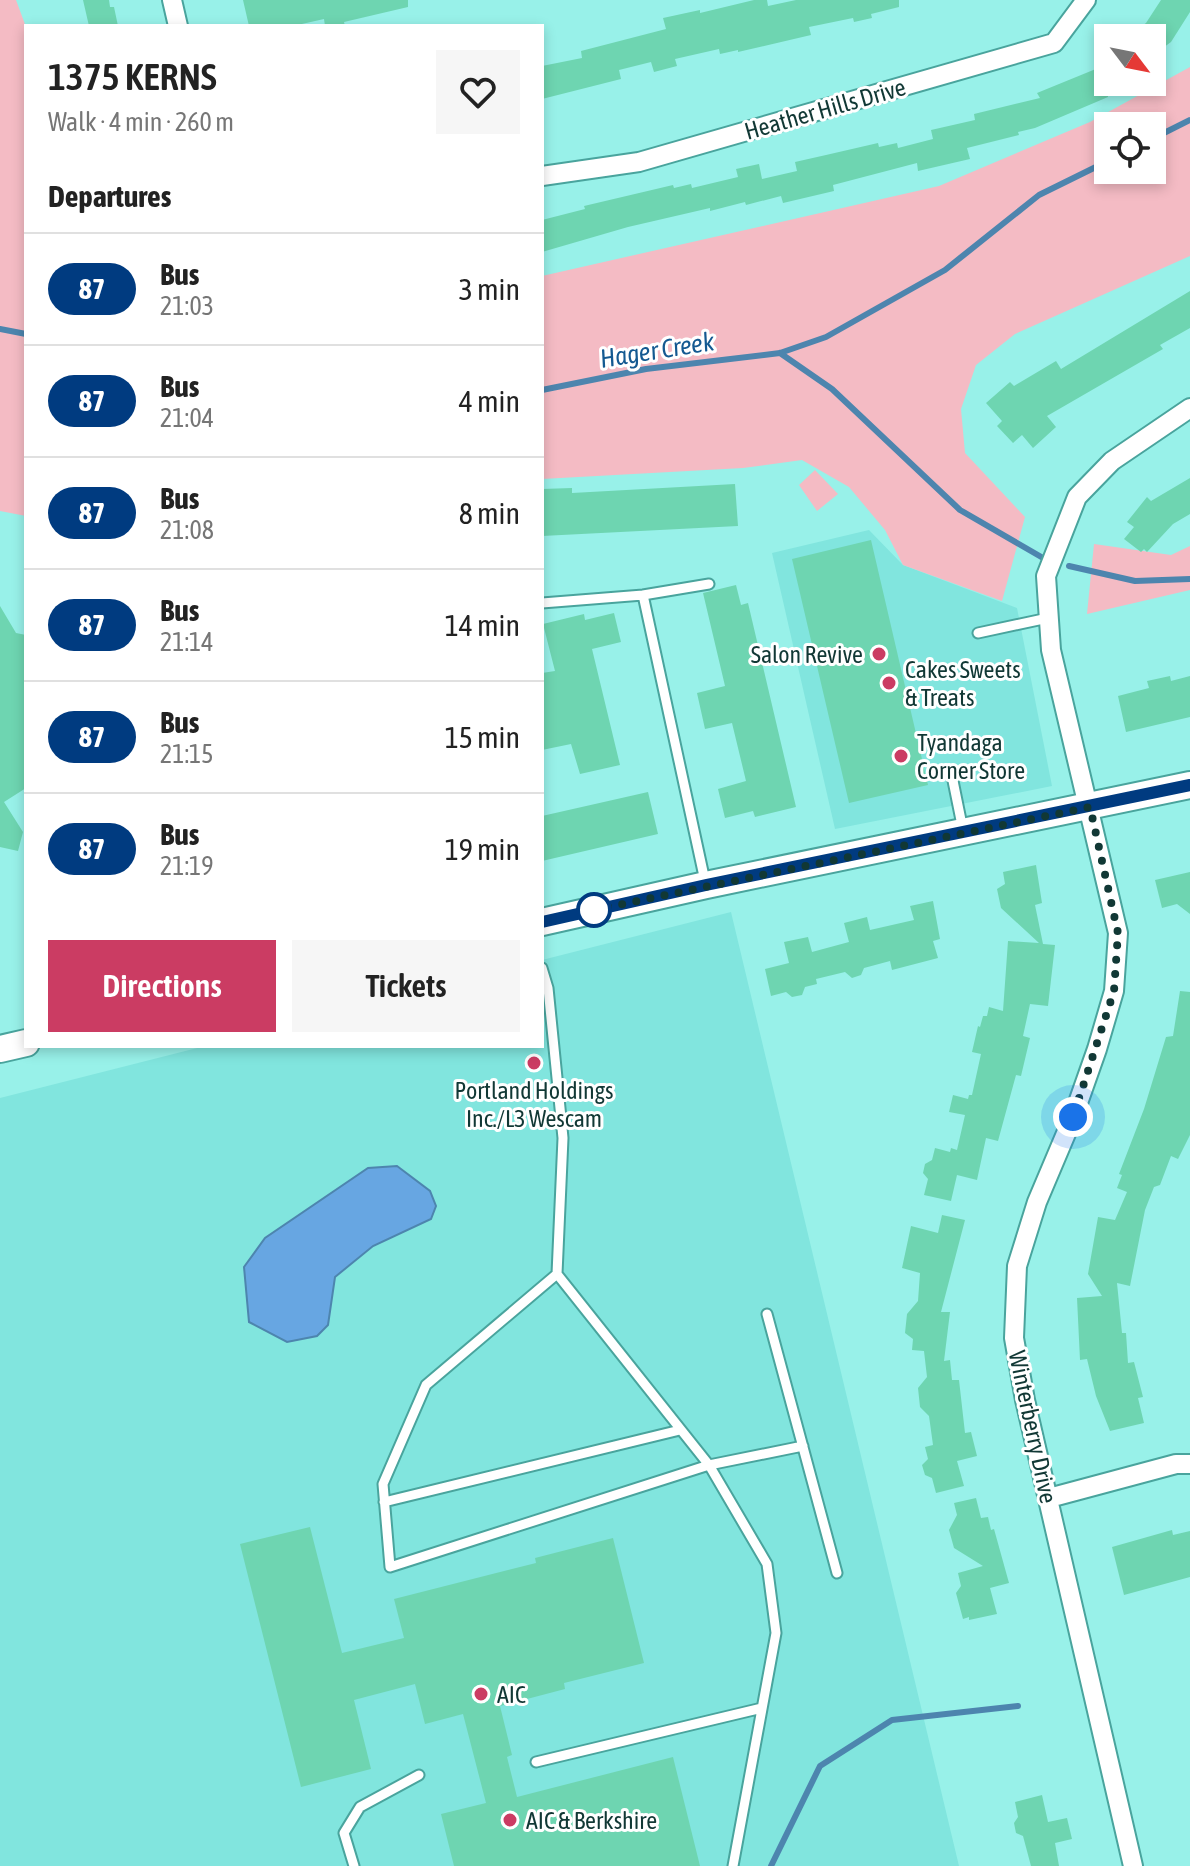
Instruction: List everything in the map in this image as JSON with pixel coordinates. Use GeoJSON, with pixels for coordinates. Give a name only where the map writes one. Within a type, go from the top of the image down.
{"type":"FeatureCollection","features":[{"type":"Feature","properties":{"kind":"street"},"geometry":{"type":"LineString","coordinates":[[172,0],[178,24]]}},
{"type":"Feature","properties":{"kind":"street","name":"Heather Hills Drive"},"geometry":{"type":"LineString","coordinates":[[544,176],[639,162],[1054,43],[1086,0]]}},
{"type":"Feature","properties":{"kind":"street","name":"Winterberry Drive"},"geometry":{"type":"LineString","coordinates":[[1133,1866],[1025,1400],[1014,1338],[1017,1266],[1037,1202],[1073,1117],[1097,1049],[1114,991],[1118,933],[1051,650],[1046,576],[1077,497],[1112,461],[1190,408]]}},
{"type":"Feature","properties":{"kind":"street"},"geometry":{"type":"LineString","coordinates":[[544,922],[1190,785]]}},
{"type":"Feature","properties":{"kind":"street"},"geometry":{"type":"LineString","coordinates":[[0,1049],[24,1043]]}},
{"type":"Feature","properties":{"kind":"street"},"geometry":{"type":"LineString","coordinates":[[1049,1498],[1176,1464],[1190,1464]]}},
{"type":"Feature","properties":{"kind":"lane"},"geometry":{"type":"LineString","coordinates":[[544,603],[643,595],[709,584]]}},
{"type":"Feature","properties":{"kind":"lane"},"geometry":{"type":"LineString","coordinates":[[643,595],[706,885]]}},
{"type":"Feature","properties":{"kind":"lane"},"geometry":{"type":"LineString","coordinates":[[978,633],[1048,618]]}},
{"type":"Feature","properties":{"kind":"lane"},"geometry":{"type":"LineString","coordinates":[[951,771],[963,832]]}},
{"type":"Feature","properties":{"kind":"lane"},"geometry":{"type":"LineString","coordinates":[[544,975],[548,988],[563,1138],[557,1274],[709,1465],[767,1564],[776,1633],[733,1866]]}},
{"type":"Feature","properties":{"kind":"lane"},"geometry":{"type":"LineString","coordinates":[[557,1274],[426,1385],[383,1484],[390,1567],[709,1465],[803,1446]]}},
{"type":"Feature","properties":{"kind":"lane"},"geometry":{"type":"LineString","coordinates":[[767,1314],[837,1573]]}},
{"type":"Feature","properties":{"kind":"lane"},"geometry":{"type":"LineString","coordinates":[[384,1502],[680,1430]]}},
{"type":"Feature","properties":{"kind":"lane"},"geometry":{"type":"LineString","coordinates":[[536,1762],[762,1708]]}},
{"type":"Feature","properties":{"kind":"lane"},"geometry":{"type":"LineString","coordinates":[[354,1866],[344,1833],[360,1807],[419,1775]]}},
{"type":"Feature","properties":{"kind":"shaded area"},"geometry":{"type":"Polygon","coordinates":[[[0,0],[16,0],[25,24],[24,516],[0,511],[0,0]]]}},
{"type":"Feature","properties":{"kind":"shaded area"},"geometry":{"type":"Polygon","coordinates":[[[1190,67],[1190,256],[1015,334],[976,365],[961,409],[965,453],[1025,517],[1002,601],[903,565],[885,530],[849,487],[802,460],[743,468],[544,479],[544,276],[939,186],[1094,120],[1094,184],[1166,184],[1166,112],[1108,112],[1137,96],[1166,96],[1166,80],[1190,67]]]}},
{"type":"Feature","properties":{"kind":"shaded area"},"geometry":{"type":"Polygon","coordinates":[[[815,470],[838,494],[817,511],[799,485],[815,470]]]}},
{"type":"Feature","properties":{"kind":"shaded area"},"geometry":{"type":"Polygon","coordinates":[[[869,530],[903,565],[1017,608],[1052,786],[835,829],[772,553],[869,530]]]}},
{"type":"Feature","properties":{"kind":"shaded area"},"geometry":{"type":"Polygon","coordinates":[[[1094,544],[1171,555],[1190,546],[1190,590],[1087,614],[1094,544]]]}},
{"type":"Feature","properties":{"kind":"shaded area"},"geometry":{"type":"Polygon","coordinates":[[[731,912],[959,1866],[0,1866],[0,1098],[197,1048],[544,1048],[544,959],[731,912]]]}},
{"type":"Feature","properties":{"kind":"shaded area"},"geometry":{"type":"Polygon","coordinates":[[[397,1166],[430,1191],[436,1206],[431,1219],[373,1246],[335,1277],[328,1325],[317,1336],[287,1342],[249,1322],[244,1267],[265,1238],[368,1168],[397,1166]]]}},
{"type":"Feature","properties":{"kind":"building"},"geometry":{"type":"Polygon","coordinates":[[[83,0],[109,0],[118,24],[89,24],[83,0]]]}},
{"type":"Feature","properties":{"kind":"building"},"geometry":{"type":"Polygon","coordinates":[[[243,0],[408,0],[408,7],[344,24],[325,24],[324,19],[302,24],[249,24],[243,0]]]}},
{"type":"Feature","properties":{"kind":"building"},"geometry":{"type":"Polygon","coordinates":[[[754,0],[767,0],[768,6],[796,0],[899,0],[899,7],[871,14],[872,18],[854,22],[853,18],[809,27],[811,35],[738,52],[720,54],[719,49],[675,59],[677,66],[654,72],[651,62],[619,70],[621,79],[544,98],[544,66],[582,58],[581,51],[666,29],[663,18],[700,10],[700,13],[754,0]]]}},
{"type":"Feature","properties":{"kind":"building"},"geometry":{"type":"Polygon","coordinates":[[[1161,0],[1190,0],[1190,12],[1166,46],[1166,24],[1146,23],[1161,0]]]}},
{"type":"Feature","properties":{"kind":"building"},"geometry":{"type":"Polygon","coordinates":[[[1094,70],[1094,96],[1108,96],[1035,128],[1018,132],[1019,135],[967,148],[970,159],[918,171],[917,163],[833,185],[834,191],[783,203],[781,196],[746,205],[745,202],[710,211],[710,208],[544,251],[544,219],[585,209],[584,206],[673,185],[674,188],[691,184],[692,188],[738,177],[736,169],[759,164],[762,179],[797,171],[795,162],[878,143],[879,147],[897,143],[898,148],[933,139],[931,130],[975,120],[974,114],[1040,98],[1037,93],[1094,70]]]}},
{"type":"Feature","properties":{"kind":"building"},"geometry":{"type":"Polygon","coordinates":[[[1190,291],[1190,328],[1160,345],[1163,349],[1047,416],[1056,427],[1033,448],[1022,435],[1013,443],[997,426],[1002,421],[986,403],[1010,382],[1014,386],[1056,361],[1061,369],[1190,291]]]}},
{"type":"Feature","properties":{"kind":"building"},"geometry":{"type":"Polygon","coordinates":[[[1190,478],[1190,514],[1173,524],[1147,552],[1144,549],[1141,552],[1124,539],[1134,527],[1127,522],[1147,497],[1151,501],[1190,478]]]}},
{"type":"Feature","properties":{"kind":"building"},"geometry":{"type":"Polygon","coordinates":[[[735,484],[738,526],[544,536],[544,489],[572,488],[572,493],[735,484]]]}},
{"type":"Feature","properties":{"kind":"building"},"geometry":{"type":"Polygon","coordinates":[[[871,540],[928,785],[849,803],[792,559],[871,540]]]}},
{"type":"Feature","properties":{"kind":"building"},"geometry":{"type":"Polygon","coordinates":[[[736,585],[741,605],[748,603],[796,807],[755,817],[753,811],[725,818],[718,789],[746,781],[732,723],[705,729],[697,693],[725,686],[703,593],[736,585]]]}},
{"type":"Feature","properties":{"kind":"building"},"geometry":{"type":"Polygon","coordinates":[[[0,606],[16,633],[24,635],[24,789],[4,802],[23,832],[18,851],[0,847],[0,606]]]}},
{"type":"Feature","properties":{"kind":"building"},"geometry":{"type":"Polygon","coordinates":[[[614,613],[621,642],[592,649],[620,765],[580,774],[571,744],[544,750],[544,673],[555,671],[544,624],[584,614],[585,620],[614,613]]]}},
{"type":"Feature","properties":{"kind":"building"},"geometry":{"type":"Polygon","coordinates":[[[1170,676],[1171,681],[1190,676],[1190,717],[1126,732],[1118,696],[1149,688],[1147,681],[1170,676]]]}},
{"type":"Feature","properties":{"kind":"building"},"geometry":{"type":"Polygon","coordinates":[[[648,792],[658,834],[544,861],[544,816],[648,792]]]}},
{"type":"Feature","properties":{"kind":"building"},"geometry":{"type":"Polygon","coordinates":[[[1036,865],[1042,903],[1035,905],[1043,944],[1055,945],[1048,1006],[1030,1004],[1023,1036],[1030,1038],[1021,1076],[1016,1075],[998,1141],[986,1138],[977,1180],[957,1175],[951,1201],[924,1195],[928,1179],[923,1173],[925,1164],[932,1160],[935,1148],[950,1152],[951,1148],[957,1150],[965,1115],[949,1112],[953,1095],[968,1099],[972,1095],[981,1054],[972,1052],[978,1026],[983,1016],[987,1016],[989,1007],[1003,1011],[1008,941],[1039,943],[1001,908],[997,889],[1005,884],[1003,872],[1036,865]]]}},
{"type":"Feature","properties":{"kind":"building"},"geometry":{"type":"Polygon","coordinates":[[[1190,872],[1190,914],[1177,904],[1162,908],[1155,880],[1190,872]]]}},
{"type":"Feature","properties":{"kind":"building"},"geometry":{"type":"Polygon","coordinates":[[[933,901],[940,939],[933,941],[938,958],[892,970],[890,961],[864,968],[861,975],[852,978],[845,972],[816,979],[817,984],[805,987],[802,995],[792,997],[786,992],[771,996],[765,969],[789,963],[784,942],[808,937],[812,952],[849,942],[844,923],[867,917],[870,930],[914,920],[910,906],[933,901]]]}},
{"type":"Feature","properties":{"kind":"building"},"geometry":{"type":"Polygon","coordinates":[[[1180,991],[1190,992],[1190,1135],[1178,1159],[1171,1156],[1160,1185],[1154,1187],[1145,1210],[1130,1286],[1117,1283],[1122,1333],[1126,1333],[1128,1363],[1134,1362],[1143,1397],[1138,1398],[1144,1423],[1110,1431],[1096,1396],[1087,1359],[1080,1360],[1077,1298],[1102,1296],[1088,1274],[1098,1217],[1115,1220],[1127,1192],[1117,1188],[1122,1175],[1119,1174],[1144,1109],[1166,1037],[1173,1036],[1180,991]]]}},
{"type":"Feature","properties":{"kind":"building"},"geometry":{"type":"Polygon","coordinates":[[[942,1215],[965,1220],[941,1312],[950,1312],[944,1361],[950,1360],[952,1380],[959,1380],[965,1433],[971,1432],[977,1456],[957,1461],[964,1486],[936,1493],[932,1478],[925,1475],[922,1465],[928,1459],[925,1447],[933,1445],[929,1416],[920,1407],[918,1388],[927,1377],[924,1351],[912,1350],[913,1339],[905,1333],[907,1314],[918,1301],[920,1273],[902,1268],[911,1226],[938,1233],[942,1215]]]}},
{"type":"Feature","properties":{"kind":"building"},"geometry":{"type":"Polygon","coordinates":[[[976,1498],[981,1518],[988,1517],[991,1530],[994,1529],[1009,1583],[990,1588],[997,1614],[969,1620],[969,1617],[963,1619],[956,1593],[961,1586],[958,1573],[983,1566],[954,1548],[949,1530],[957,1515],[954,1503],[976,1498]]]}},
{"type":"Feature","properties":{"kind":"building","name":"AIC"},"geometry":{"type":"Polygon","coordinates":[[[310,1527],[342,1653],[404,1638],[394,1599],[536,1563],[535,1558],[613,1538],[644,1663],[564,1683],[565,1689],[500,1706],[512,1755],[507,1757],[517,1797],[673,1757],[700,1866],[454,1866],[441,1814],[486,1803],[463,1714],[425,1724],[415,1684],[354,1700],[371,1769],[301,1787],[240,1544],[310,1527]]]}},
{"type":"Feature","properties":{"kind":"building"},"geometry":{"type":"Polygon","coordinates":[[[1172,1530],[1173,1535],[1190,1531],[1190,1577],[1124,1595],[1112,1547],[1172,1530]]]}},
{"type":"Feature","properties":{"kind":"building"},"geometry":{"type":"Polygon","coordinates":[[[1042,1795],[1048,1822],[1067,1818],[1072,1839],[1055,1843],[1059,1866],[1031,1866],[1023,1836],[1016,1833],[1014,1823],[1018,1817],[1015,1802],[1042,1795]]]}},
{"type":"Feature","properties":{"kind":"waterway"},"geometry":{"type":"LineString","coordinates":[[1166,132],[1190,120]]}},
{"type":"Feature","properties":{"kind":"waterway"},"geometry":{"type":"LineString","coordinates":[[544,390],[646,369],[780,353],[826,337],[945,270],[1039,195],[1094,168]]}},
{"type":"Feature","properties":{"kind":"waterway","name":"Hager Creek"},"geometry":{"type":"LineString","coordinates":[[0,329],[24,334]]}},
{"type":"Feature","properties":{"kind":"waterway"},"geometry":{"type":"LineString","coordinates":[[780,353],[832,389],[960,510],[1050,562]]}},
{"type":"Feature","properties":{"kind":"waterway"},"geometry":{"type":"LineString","coordinates":[[1069,566],[1135,581],[1190,579]]}},
{"type":"Feature","properties":{"kind":"waterway","name":"Hager Creek"},"geometry":{"type":"LineString","coordinates":[[771,1866],[820,1766],[892,1720],[1018,1706]]}},
{"type":"Feature","properties":{"kind":"bus line","name":"87"},"geometry":{"type":"LineString","coordinates":[[544,922],[1190,785]]}},
{"type":"Feature","properties":{"kind":"place","name":"Salon Revive"},"geometry":{"type":"Point","coordinates":[879,654]}},
{"type":"Feature","properties":{"kind":"place","name":"Cakes Sweets & Treats"},"geometry":{"type":"Point","coordinates":[889,683]}},
{"type":"Feature","properties":{"kind":"place","name":"Tyandaga Corner Store"},"geometry":{"type":"Point","coordinates":[901,756]}},
{"type":"Feature","properties":{"kind":"place","name":"Portland Holdings Inc./L3 Wescam"},"geometry":{"type":"Point","coordinates":[534,1063]}},
{"type":"Feature","properties":{"kind":"place","name":"AIC"},"geometry":{"type":"Point","coordinates":[481,1694]}},
{"type":"Feature","properties":{"kind":"place","name":"AIC & Berkshire"},"geometry":{"type":"Point","coordinates":[510,1820]}},
{"type":"Feature","properties":{"kind":"route"},"geometry":{"type":"LineString","coordinates":[[594,910],[1090,807],[1118,933],[1114,991],[1073,1117]]}}]}
